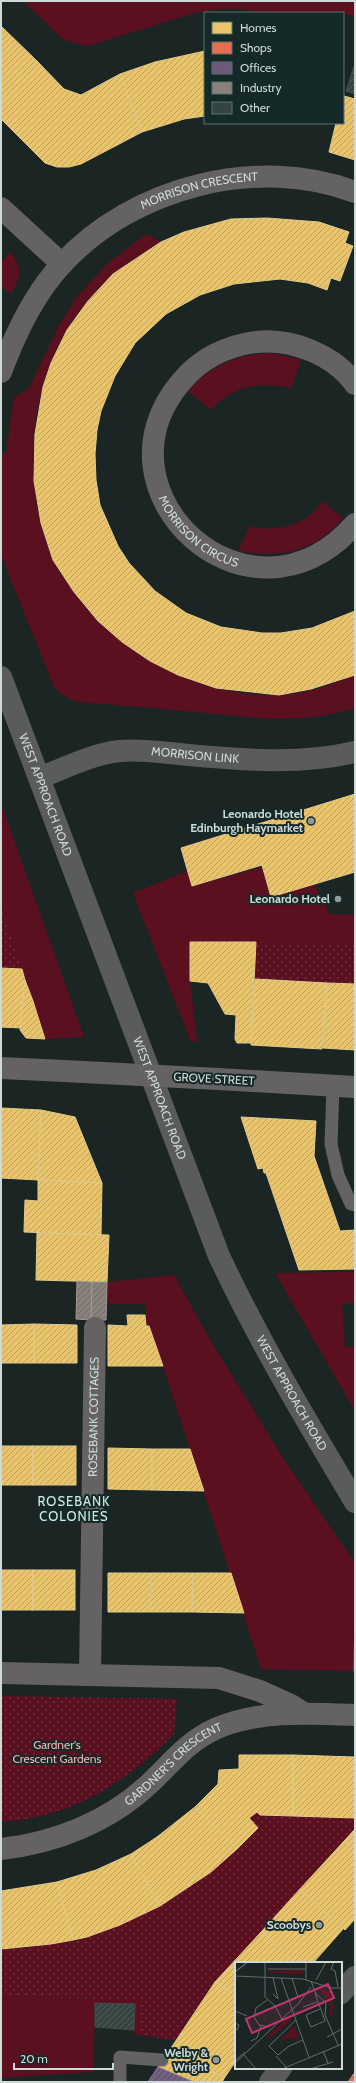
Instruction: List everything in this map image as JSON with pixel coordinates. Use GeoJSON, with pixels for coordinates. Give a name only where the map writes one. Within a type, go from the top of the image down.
{"type":"FeatureCollection","features":[{"type":"Feature","properties":{"kind":"street","name":"MORRISON CRESCENT"},"geometry":{"type":"LineString","coordinates":[[1,372],[7,355],[31,307],[62,264],[93,236],[149,201],[200,184],[251,178],[306,178],[355,192]]}},
{"type":"Feature","properties":{"kind":"street"},"geometry":{"type":"LineString","coordinates":[[1,208],[62,264]]}},
{"type":"Feature","properties":{"kind":"street","name":"MORRISON CIRCUS"},"geometry":{"type":"LineString","coordinates":[[355,384],[340,368],[326,358],[293,345],[260,342],[228,349],[212,355],[199,364],[176,388],[160,417],[154,450],[157,482],[170,513],[190,538],[203,548],[231,562],[262,568],[277,567],[300,562],[322,553],[335,544],[355,524]]}},
{"type":"Feature","properties":{"kind":"street","name":"WEST APPROACH ROAD"},"geometry":{"type":"LineString","coordinates":[[1,677],[219,1256],[262,1340],[355,1502]]}},
{"type":"Feature","properties":{"kind":"street","name":"MORRISON LINK"},"geometry":{"type":"LineString","coordinates":[[40,778],[96,756],[130,750],[273,760],[331,756],[355,752]]}},
{"type":"Feature","properties":{"kind":"street","name":"GROVE STREET"},"geometry":{"type":"LineString","coordinates":[[1,1068],[355,1087]]}},
{"type":"Feature","properties":{"kind":"street","name":"ROSEBANK COTTAGES"},"geometry":{"type":"LineString","coordinates":[[90,1675],[95,1328]]}},
{"type":"Feature","properties":{"kind":"street"},"geometry":{"type":"LineString","coordinates":[[1,1673],[219,1678],[260,1691],[291,1705],[303,1713]]}},
{"type":"Feature","properties":{"kind":"street","name":"GARDNER'S CRESCENT"},"geometry":{"type":"LineString","coordinates":[[1,1848],[18,1847],[61,1836],[101,1819],[138,1794],[177,1754],[200,1737],[216,1729],[251,1718],[303,1713],[355,1716]]}},
{"type":"Feature","properties":{"kind":"street"},"geometry":{"type":"LineString","coordinates":[[342,1992],[355,1977]]}},
{"type":"Feature","properties":{"kind":"street"},"geometry":{"type":"LineString","coordinates":[[270,2082],[280,2069]]}},
{"type":"Feature","properties":{"kind":"lane"},"geometry":{"type":"LineString","coordinates":[[333,1086],[331,1144],[338,1175],[351,1204],[355,1205]]}},
{"type":"Feature","properties":{"kind":"lane"},"geometry":{"type":"LineString","coordinates":[[120,2082],[120,2057],[162,2060]]}},
{"type":"Feature","properties":{"kind":"green space"},"geometry":{"type":"Polygon","coordinates":[[[23,1],[353,1],[355,3],[355,17],[344,13],[344,12],[260,12],[241,9],[219,9],[195,13],[87,46],[64,40],[23,1]]]}},
{"type":"Feature","properties":{"kind":"green space"},"geometry":{"type":"Polygon","coordinates":[[[146,234],[161,242],[137,257],[115,274],[95,293],[77,315],[61,342],[48,371],[39,402],[34,434],[33,466],[36,498],[43,529],[54,562],[87,608],[108,630],[159,666],[187,679],[217,688],[247,694],[288,695],[327,686],[355,675],[355,708],[332,714],[289,719],[249,717],[77,702],[64,696],[54,687],[1,555],[1,453],[6,453],[14,398],[29,388],[59,325],[78,295],[109,262],[146,234]]]}},
{"type":"Feature","properties":{"kind":"green space"},"geometry":{"type":"Polygon","coordinates":[[[11,252],[19,268],[19,277],[12,293],[1,288],[1,261],[11,252]]]}},
{"type":"Feature","properties":{"kind":"green space"},"geometry":{"type":"Polygon","coordinates":[[[273,353],[301,360],[291,388],[268,385],[247,387],[228,395],[211,410],[188,391],[206,374],[226,362],[237,358],[273,353]]]}},
{"type":"Feature","properties":{"kind":"green space"},"geometry":{"type":"Polygon","coordinates":[[[322,501],[343,518],[332,530],[320,539],[308,546],[282,553],[268,554],[238,551],[250,526],[270,529],[290,526],[299,522],[316,510],[322,501]]]}},
{"type":"Feature","properties":{"kind":"green space"},"geometry":{"type":"Polygon","coordinates":[[[1,803],[84,1037],[45,1039],[1,904],[1,803]]]}},
{"type":"Feature","properties":{"kind":"green space"},"geometry":{"type":"Polygon","coordinates":[[[262,867],[272,897],[314,884],[330,914],[355,915],[355,944],[190,942],[190,981],[197,1041],[191,1042],[133,893],[188,871],[192,886],[262,867]]]}},
{"type":"Feature","properties":{"kind":"green space"},"geometry":{"type":"Polygon","coordinates":[[[1,904],[22,969],[1,968],[1,904]]]}},
{"type":"Feature","properties":{"kind":"green space"},"geometry":{"type":"Polygon","coordinates":[[[256,942],[355,944],[355,984],[255,979],[256,942]]]}},
{"type":"Feature","properties":{"kind":"green space"},"geometry":{"type":"Polygon","coordinates":[[[355,1272],[355,1303],[342,1304],[345,1347],[355,1347],[355,1411],[275,1273],[355,1272]]]}},
{"type":"Feature","properties":{"kind":"green space"},"geometry":{"type":"Polygon","coordinates":[[[174,1275],[212,1343],[285,1461],[355,1563],[353,1671],[261,1669],[163,1366],[149,1326],[146,1326],[146,1304],[107,1304],[107,1282],[174,1275]]]}},
{"type":"Feature","properties":{"kind":"green space","name":"Gardner's Crescent Gardens"},"geometry":{"type":"Polygon","coordinates":[[[1,1696],[177,1699],[174,1734],[136,1768],[117,1782],[96,1794],[74,1805],[52,1813],[27,1819],[1,1822],[1,1696]]]}},
{"type":"Feature","properties":{"kind":"green space"},"geometry":{"type":"Polygon","coordinates":[[[257,1812],[260,1815],[355,1818],[355,1829],[215,1982],[175,2040],[139,2035],[139,2000],[1,1996],[1,1949],[39,1946],[75,1939],[109,1929],[142,1915],[172,1898],[202,1878],[230,1855],[258,1828],[249,1818],[257,1812]]]}},
{"type":"Feature","properties":{"kind":"green space"},"geometry":{"type":"Polygon","coordinates":[[[1,1996],[140,2000],[139,2035],[134,2034],[135,2004],[95,2003],[93,2072],[1,2078],[1,1996]]]}},
{"type":"Feature","properties":{"kind":"building: Homes"},"geometry":{"type":"Polygon","coordinates":[[[1,26],[37,61],[1,99],[1,26]]]}},
{"type":"Feature","properties":{"kind":"building: Homes"},"geometry":{"type":"Polygon","coordinates":[[[204,51],[204,116],[184,119],[142,132],[120,74],[155,62],[204,51]]]}},
{"type":"Feature","properties":{"kind":"building: Homes"},"geometry":{"type":"Polygon","coordinates":[[[37,61],[64,89],[81,95],[120,74],[142,132],[81,164],[69,167],[57,167],[45,163],[1,119],[1,99],[37,61]]]}},
{"type":"Feature","properties":{"kind":"building: Homes"},"geometry":{"type":"Polygon","coordinates":[[[344,96],[355,99],[355,160],[329,152],[336,124],[344,124],[344,96]]]}},
{"type":"Feature","properties":{"kind":"building: Homes"},"geometry":{"type":"Polygon","coordinates":[[[267,218],[319,222],[349,232],[345,243],[353,246],[340,281],[331,278],[327,290],[308,283],[280,279],[234,284],[200,295],[166,314],[135,343],[115,376],[101,411],[97,430],[95,454],[96,480],[100,505],[118,546],[129,563],[155,591],[186,613],[221,627],[262,633],[281,633],[312,628],[355,611],[355,675],[311,689],[279,695],[216,688],[178,675],[150,661],[122,642],[98,621],[74,592],[53,560],[41,523],[34,481],[35,434],[43,387],[51,363],[67,330],[88,301],[113,274],[161,242],[184,232],[231,219],[267,218]]]}},
{"type":"Feature","properties":{"kind":"building: Homes","name":"Leonardo Hotel Edinburgh Haymarket"},"geometry":{"type":"Polygon","coordinates":[[[355,794],[355,872],[271,897],[262,865],[192,886],[181,848],[355,794]]]}},
{"type":"Feature","properties":{"kind":"building: Homes"},"geometry":{"type":"Polygon","coordinates":[[[190,942],[256,942],[251,1043],[237,1043],[235,1039],[236,1015],[225,1014],[208,983],[190,981],[190,942]]]}},
{"type":"Feature","properties":{"kind":"building: Homes"},"geometry":{"type":"Polygon","coordinates":[[[1,968],[22,969],[25,980],[21,1028],[1,1027],[1,968]]]}},
{"type":"Feature","properties":{"kind":"building: Homes"},"geometry":{"type":"Polygon","coordinates":[[[255,979],[327,983],[322,1049],[251,1045],[255,979]]]}},
{"type":"Feature","properties":{"kind":"building: Homes"},"geometry":{"type":"Polygon","coordinates":[[[25,980],[45,1039],[26,1038],[20,1030],[25,980]]]}},
{"type":"Feature","properties":{"kind":"building: Homes"},"geometry":{"type":"Polygon","coordinates":[[[327,983],[355,984],[355,1050],[323,1048],[327,983]]]}},
{"type":"Feature","properties":{"kind":"building: Homes"},"geometry":{"type":"Polygon","coordinates":[[[1,1108],[41,1110],[38,1180],[1,1178],[1,1108]]]}},
{"type":"Feature","properties":{"kind":"building: Homes"},"geometry":{"type":"Polygon","coordinates":[[[41,1110],[75,1117],[102,1183],[38,1180],[41,1110]]]}},
{"type":"Feature","properties":{"kind":"building: Homes"},"geometry":{"type":"Polygon","coordinates":[[[241,1117],[316,1121],[314,1156],[340,1231],[355,1230],[355,1269],[299,1270],[266,1173],[264,1173],[263,1168],[258,1169],[241,1117]]]}},
{"type":"Feature","properties":{"kind":"building: Homes"},"geometry":{"type":"Polygon","coordinates":[[[38,1180],[102,1183],[101,1235],[24,1232],[25,1200],[38,1201],[38,1180]]]}},
{"type":"Feature","properties":{"kind":"building: Homes"},"geometry":{"type":"Polygon","coordinates":[[[37,1233],[109,1235],[107,1282],[36,1280],[37,1233]]]}},
{"type":"Feature","properties":{"kind":"building: Homes"},"geometry":{"type":"Polygon","coordinates":[[[127,1315],[145,1315],[146,1326],[149,1326],[163,1366],[108,1366],[108,1325],[128,1326],[127,1315]]]}},
{"type":"Feature","properties":{"kind":"building: Homes"},"geometry":{"type":"Polygon","coordinates":[[[34,1324],[34,1363],[1,1363],[1,1325],[34,1324]]]}},
{"type":"Feature","properties":{"kind":"building: Homes"},"geometry":{"type":"Polygon","coordinates":[[[34,1324],[77,1325],[77,1363],[34,1363],[34,1324]]]}},
{"type":"Feature","properties":{"kind":"building: Homes"},"geometry":{"type":"Polygon","coordinates":[[[1,1446],[33,1446],[33,1485],[1,1485],[1,1446]]]}},
{"type":"Feature","properties":{"kind":"building: Homes"},"geometry":{"type":"Polygon","coordinates":[[[33,1446],[76,1446],[76,1485],[33,1485],[33,1446]]]}},
{"type":"Feature","properties":{"kind":"building: Homes"},"geometry":{"type":"Polygon","coordinates":[[[108,1448],[152,1449],[152,1490],[108,1489],[108,1448]]]}},
{"type":"Feature","properties":{"kind":"building: Homes"},"geometry":{"type":"Polygon","coordinates":[[[152,1449],[190,1449],[204,1491],[152,1490],[152,1449]]]}},
{"type":"Feature","properties":{"kind":"building: Homes"},"geometry":{"type":"Polygon","coordinates":[[[1,1570],[33,1570],[33,1610],[1,1610],[1,1570]]]}},
{"type":"Feature","properties":{"kind":"building: Homes"},"geometry":{"type":"Polygon","coordinates":[[[33,1570],[75,1570],[75,1610],[33,1610],[33,1570]]]}},
{"type":"Feature","properties":{"kind":"building: Homes"},"geometry":{"type":"Polygon","coordinates":[[[108,1573],[151,1573],[150,1612],[108,1612],[108,1573]]]}},
{"type":"Feature","properties":{"kind":"building: Homes"},"geometry":{"type":"Polygon","coordinates":[[[151,1573],[193,1573],[192,1612],[150,1612],[151,1573]]]}},
{"type":"Feature","properties":{"kind":"building: Homes"},"geometry":{"type":"Polygon","coordinates":[[[193,1573],[231,1573],[244,1613],[192,1612],[193,1573]]]}},
{"type":"Feature","properties":{"kind":"building: Homes"},"geometry":{"type":"Polygon","coordinates":[[[239,1755],[293,1755],[293,1816],[260,1815],[257,1812],[249,1818],[258,1828],[237,1849],[195,1807],[218,1784],[219,1770],[239,1769],[239,1755]]]}},
{"type":"Feature","properties":{"kind":"building: Homes"},"geometry":{"type":"Polygon","coordinates":[[[293,1755],[355,1757],[355,1818],[293,1816],[293,1755]]]}},
{"type":"Feature","properties":{"kind":"building: Homes"},"geometry":{"type":"Polygon","coordinates":[[[195,1807],[237,1849],[211,1872],[160,1906],[131,1854],[157,1837],[195,1807]]]}},
{"type":"Feature","properties":{"kind":"building: Homes"},"geometry":{"type":"Polygon","coordinates":[[[355,1829],[355,1849],[345,1840],[355,1829]]]}},
{"type":"Feature","properties":{"kind":"building: Homes"},"geometry":{"type":"Polygon","coordinates":[[[345,1840],[355,1849],[355,1919],[345,1930],[300,1889],[345,1840]]]}},
{"type":"Feature","properties":{"kind":"building: Homes"},"geometry":{"type":"Polygon","coordinates":[[[131,1854],[160,1906],[120,1925],[87,1937],[73,1940],[57,1882],[96,1870],[131,1854]]]}},
{"type":"Feature","properties":{"kind":"building: Homes"},"geometry":{"type":"Polygon","coordinates":[[[57,1882],[73,1940],[51,1944],[1,1949],[1,1891],[57,1882]]]}},
{"type":"Feature","properties":{"kind":"building: Homes"},"geometry":{"type":"Polygon","coordinates":[[[300,1889],[343,1929],[314,1962],[294,1962],[262,1931],[300,1889]]]}},
{"type":"Feature","properties":{"kind":"building: Homes"},"geometry":{"type":"Polygon","coordinates":[[[262,1931],[294,1962],[235,1962],[235,1994],[215,1982],[262,1931]]]}},
{"type":"Feature","properties":{"kind":"building: Homes"},"geometry":{"type":"Polygon","coordinates":[[[215,1982],[235,1994],[235,2062],[225,2077],[167,2054],[215,1982]]]}},
{"type":"Feature","properties":{"kind":"building: Homes"},"geometry":{"type":"Polygon","coordinates":[[[167,2054],[225,2077],[222,2082],[194,2082],[158,2067],[167,2054]]]}},
{"type":"Feature","properties":{"kind":"building: Shops"},"geometry":{"type":"Polygon","coordinates":[[[355,2072],[355,2082],[348,2082],[355,2072]]]}},
{"type":"Feature","properties":{"kind":"building: Offices"},"geometry":{"type":"Polygon","coordinates":[[[158,2067],[194,2082],[148,2082],[158,2067]]]}},
{"type":"Feature","properties":{"kind":"building: Industry"},"geometry":{"type":"Polygon","coordinates":[[[77,1281],[92,1282],[91,1320],[76,1319],[77,1281]]]}},
{"type":"Feature","properties":{"kind":"building: Industry"},"geometry":{"type":"Polygon","coordinates":[[[92,1282],[107,1282],[106,1320],[91,1320],[92,1282]]]}},
{"type":"Feature","properties":{"kind":"building: Other"},"geometry":{"type":"Polygon","coordinates":[[[355,66],[355,94],[346,91],[355,66]]]}},
{"type":"Feature","properties":{"kind":"building: Other"},"geometry":{"type":"Polygon","coordinates":[[[355,1629],[355,1671],[353,1671],[355,1629]]]}},
{"type":"Feature","properties":{"kind":"building: Other"},"geometry":{"type":"Polygon","coordinates":[[[95,2003],[135,2004],[134,2030],[95,2027],[95,2003]]]}},
{"type":"Feature","properties":{"kind":"place","name":"Leonardo Hotel Edinburgh Haymarket"},"geometry":{"type":"Point","coordinates":[311,821]}},
{"type":"Feature","properties":{"kind":"place","name":"Leonardo Hotel"},"geometry":{"type":"Point","coordinates":[338,899]}},
{"type":"Feature","properties":{"kind":"place","name":"Scoobys"},"geometry":{"type":"Point","coordinates":[319,1925]}},
{"type":"Feature","properties":{"kind":"place","name":"Welby & Wright"},"geometry":{"type":"Point","coordinates":[216,2060]}},
{"type":"Feature","properties":{"kind":"district","name":"ROSEBANK COLONIES"},"geometry":{"type":"Point","coordinates":[74,1508]}}]}
